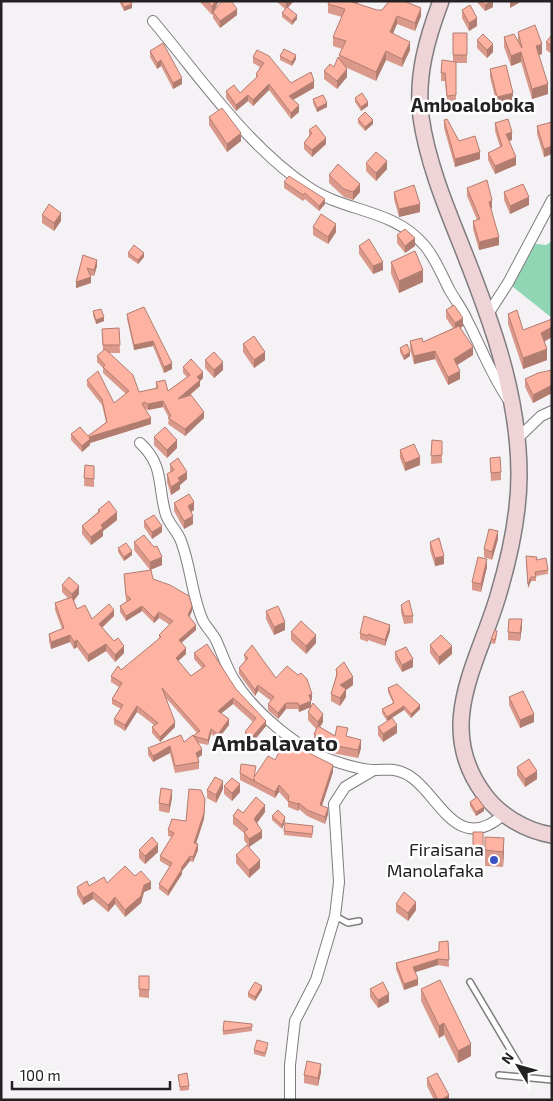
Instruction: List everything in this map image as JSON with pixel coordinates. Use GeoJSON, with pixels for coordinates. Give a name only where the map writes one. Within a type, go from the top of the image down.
{"type":"FeatureCollection","features":[{"type":"Feature","properties":{"kind":"street"},"geometry":{"type":"LineString","coordinates":[[442,1],[428,36],[421,74],[421,116],[432,167],[488,314],[515,410],[518,438],[519,477],[516,525],[497,598],[472,666],[461,717],[462,750],[473,780],[488,800],[503,815],[539,833],[552,835]]}},
{"type":"Feature","properties":{"kind":"street"},"geometry":{"type":"LineString","coordinates":[[153,21],[232,117],[284,169],[310,188],[349,205],[383,216],[408,229],[426,247],[468,321],[497,384],[515,410]]}},
{"type":"Feature","properties":{"kind":"street"},"geometry":{"type":"LineString","coordinates":[[488,314],[508,283],[552,200]]}},
{"type":"Feature","properties":{"kind":"street"},"geometry":{"type":"LineString","coordinates":[[518,438],[541,416],[552,412]]}},
{"type":"Feature","properties":{"kind":"street"},"geometry":{"type":"LineString","coordinates":[[140,442],[152,453],[158,468],[166,516],[181,540],[203,621],[215,639],[234,680],[267,717],[297,743],[326,758],[357,768],[374,770],[387,768],[404,773],[420,784],[442,812],[465,827],[481,827],[497,820],[503,815]]}},
{"type":"Feature","properties":{"kind":"street"},"geometry":{"type":"LineString","coordinates":[[290,1100],[290,1065],[295,1021],[316,980],[335,916],[339,882],[334,804],[344,787],[374,770]]}},
{"type":"Feature","properties":{"kind":"lane"},"geometry":{"type":"LineString","coordinates":[[335,916],[348,923],[359,921]]}},
{"type":"Feature","properties":{"kind":"lane"},"geometry":{"type":"LineString","coordinates":[[470,982],[527,1078]]}},
{"type":"Feature","properties":{"kind":"lane"},"geometry":{"type":"LineString","coordinates":[[499,1075],[552,1080]]}},
{"type":"Feature","properties":{"kind":"green space"},"geometry":{"type":"Polygon","coordinates":[[[552,241],[552,318],[508,283],[528,243],[546,245],[552,241]]]}},
{"type":"Feature","properties":{"kind":"building"},"geometry":{"type":"Polygon","coordinates":[[[121,1],[131,1],[132,4],[124,7],[121,1]]]}},
{"type":"Feature","properties":{"kind":"building"},"geometry":{"type":"Polygon","coordinates":[[[207,1],[215,1],[212,7],[207,1]]]}},
{"type":"Feature","properties":{"kind":"building"},"geometry":{"type":"Polygon","coordinates":[[[222,1],[231,1],[237,9],[220,21],[213,12],[222,1]]]}},
{"type":"Feature","properties":{"kind":"building"},"geometry":{"type":"Polygon","coordinates":[[[329,1],[349,1],[382,10],[389,1],[404,1],[421,8],[415,23],[397,16],[390,32],[410,42],[402,59],[386,51],[376,72],[339,55],[346,41],[333,37],[345,9],[328,4],[329,1]]]}},
{"type":"Feature","properties":{"kind":"building"},"geometry":{"type":"Polygon","coordinates":[[[481,1],[492,1],[485,5],[481,1]]]}},
{"type":"Feature","properties":{"kind":"building"},"geometry":{"type":"Polygon","coordinates":[[[470,5],[477,18],[469,23],[462,10],[470,5]]]}},
{"type":"Feature","properties":{"kind":"building"},"geometry":{"type":"Polygon","coordinates":[[[287,7],[297,15],[292,21],[282,13],[287,7]]]}},
{"type":"Feature","properties":{"kind":"building"},"geometry":{"type":"Polygon","coordinates":[[[535,25],[542,44],[536,46],[548,84],[532,89],[521,52],[511,56],[504,37],[514,34],[522,48],[518,32],[535,25]]]}},
{"type":"Feature","properties":{"kind":"building"},"geometry":{"type":"Polygon","coordinates":[[[453,33],[467,33],[467,55],[453,55],[453,33]]]}},
{"type":"Feature","properties":{"kind":"building"},"geometry":{"type":"Polygon","coordinates":[[[483,34],[493,44],[487,50],[477,40],[483,34]]]}},
{"type":"Feature","properties":{"kind":"building"},"geometry":{"type":"Polygon","coordinates":[[[552,35],[552,46],[546,42],[552,35]]]}},
{"type":"Feature","properties":{"kind":"building"},"geometry":{"type":"Polygon","coordinates":[[[163,43],[182,78],[173,83],[161,60],[157,63],[150,51],[163,43]]]}},
{"type":"Feature","properties":{"kind":"building"},"geometry":{"type":"Polygon","coordinates":[[[284,49],[296,55],[292,62],[280,56],[284,49]]]}},
{"type":"Feature","properties":{"kind":"building"},"geometry":{"type":"Polygon","coordinates":[[[257,50],[269,56],[291,83],[311,72],[314,81],[289,96],[299,105],[291,113],[269,84],[253,100],[248,95],[236,105],[226,91],[234,85],[240,93],[258,76],[256,74],[264,63],[253,57],[257,50]]]}},
{"type":"Feature","properties":{"kind":"building"},"geometry":{"type":"Polygon","coordinates":[[[338,57],[347,69],[337,81],[324,71],[330,64],[334,67],[338,57]]]}},
{"type":"Feature","properties":{"kind":"building"},"geometry":{"type":"Polygon","coordinates":[[[442,60],[456,62],[456,95],[447,96],[445,73],[441,73],[442,60]]]}},
{"type":"Feature","properties":{"kind":"building"},"geometry":{"type":"Polygon","coordinates":[[[506,65],[513,93],[497,97],[490,69],[506,65]]]}},
{"type":"Feature","properties":{"kind":"building"},"geometry":{"type":"Polygon","coordinates":[[[362,93],[368,102],[361,107],[355,98],[362,93]]]}},
{"type":"Feature","properties":{"kind":"building"},"geometry":{"type":"Polygon","coordinates":[[[323,95],[327,103],[317,108],[313,99],[323,95]]]}},
{"type":"Feature","properties":{"kind":"building"},"geometry":{"type":"Polygon","coordinates":[[[222,108],[241,133],[227,144],[209,117],[222,108]]]}},
{"type":"Feature","properties":{"kind":"building"},"geometry":{"type":"Polygon","coordinates":[[[365,112],[373,120],[365,127],[358,119],[365,112]]]}},
{"type":"Feature","properties":{"kind":"building"},"geometry":{"type":"Polygon","coordinates":[[[447,119],[459,141],[475,136],[480,152],[455,159],[444,120],[447,119]]]}},
{"type":"Feature","properties":{"kind":"building"},"geometry":{"type":"Polygon","coordinates":[[[508,119],[512,132],[506,134],[516,157],[495,166],[488,153],[502,146],[495,123],[508,119]]]}},
{"type":"Feature","properties":{"kind":"building"},"geometry":{"type":"Polygon","coordinates":[[[552,122],[552,146],[544,149],[537,126],[552,122]]]}},
{"type":"Feature","properties":{"kind":"building"},"geometry":{"type":"Polygon","coordinates":[[[316,125],[326,138],[312,150],[304,143],[312,133],[309,130],[316,125]]]}},
{"type":"Feature","properties":{"kind":"building"},"geometry":{"type":"Polygon","coordinates":[[[376,152],[387,161],[376,173],[366,163],[376,152]]]}},
{"type":"Feature","properties":{"kind":"building"},"geometry":{"type":"Polygon","coordinates":[[[338,164],[360,184],[353,192],[344,189],[329,175],[338,164]]]}},
{"type":"Feature","properties":{"kind":"building"},"geometry":{"type":"Polygon","coordinates":[[[289,176],[325,199],[319,206],[305,193],[303,195],[284,182],[289,176]]]}},
{"type":"Feature","properties":{"kind":"building"},"geometry":{"type":"Polygon","coordinates":[[[487,180],[492,200],[489,202],[499,237],[479,242],[473,221],[480,219],[467,188],[487,180]]]}},
{"type":"Feature","properties":{"kind":"building"},"geometry":{"type":"Polygon","coordinates":[[[523,184],[529,197],[510,206],[504,192],[523,184]]]}},
{"type":"Feature","properties":{"kind":"building"},"geometry":{"type":"Polygon","coordinates":[[[414,185],[420,204],[399,209],[394,192],[414,185]]]}},
{"type":"Feature","properties":{"kind":"building"},"geometry":{"type":"Polygon","coordinates":[[[49,204],[61,213],[54,223],[42,215],[49,204]]]}},
{"type":"Feature","properties":{"kind":"building"},"geometry":{"type":"Polygon","coordinates":[[[321,214],[336,224],[328,237],[313,227],[321,214]]]}},
{"type":"Feature","properties":{"kind":"building"},"geometry":{"type":"Polygon","coordinates":[[[405,229],[415,238],[405,246],[397,235],[405,229]]]}},
{"type":"Feature","properties":{"kind":"building"},"geometry":{"type":"Polygon","coordinates":[[[369,239],[383,262],[373,266],[359,246],[369,239]]]}},
{"type":"Feature","properties":{"kind":"building"},"geometry":{"type":"Polygon","coordinates":[[[134,245],[144,253],[138,260],[128,253],[134,245]]]}},
{"type":"Feature","properties":{"kind":"building"},"geometry":{"type":"Polygon","coordinates":[[[415,251],[423,270],[399,281],[391,262],[415,251]]]}},
{"type":"Feature","properties":{"kind":"building"},"geometry":{"type":"Polygon","coordinates":[[[83,255],[97,260],[94,270],[87,268],[91,277],[76,282],[83,255]]]}},
{"type":"Feature","properties":{"kind":"building"},"geometry":{"type":"Polygon","coordinates":[[[454,305],[463,318],[455,323],[446,310],[454,305]]]}},
{"type":"Feature","properties":{"kind":"building"},"geometry":{"type":"Polygon","coordinates":[[[144,307],[172,363],[164,367],[153,341],[134,345],[127,314],[144,307]]]}},
{"type":"Feature","properties":{"kind":"building"},"geometry":{"type":"Polygon","coordinates":[[[101,309],[104,317],[96,320],[93,311],[101,309]]]}},
{"type":"Feature","properties":{"kind":"building"},"geometry":{"type":"Polygon","coordinates":[[[517,310],[523,330],[552,319],[552,327],[541,333],[547,349],[523,358],[508,314],[517,310]]]}},
{"type":"Feature","properties":{"kind":"building"},"geometry":{"type":"Polygon","coordinates":[[[459,326],[473,347],[454,359],[460,371],[448,377],[435,351],[414,356],[410,341],[422,338],[423,342],[459,326]]]}},
{"type":"Feature","properties":{"kind":"building"},"geometry":{"type":"Polygon","coordinates":[[[119,328],[120,345],[103,345],[102,329],[119,328]]]}},
{"type":"Feature","properties":{"kind":"building"},"geometry":{"type":"Polygon","coordinates":[[[254,336],[265,352],[254,360],[243,344],[254,336]]]}},
{"type":"Feature","properties":{"kind":"building"},"geometry":{"type":"Polygon","coordinates":[[[407,344],[410,352],[404,356],[400,348],[407,344]]]}},
{"type":"Feature","properties":{"kind":"building"},"geometry":{"type":"Polygon","coordinates":[[[105,349],[133,375],[139,392],[158,388],[156,382],[165,380],[168,391],[190,375],[183,367],[191,359],[203,372],[197,377],[200,380],[178,399],[191,395],[204,412],[185,429],[168,418],[171,416],[163,401],[148,404],[144,402],[142,404],[151,418],[89,437],[90,439],[82,446],[71,434],[80,427],[88,436],[107,422],[102,399],[87,380],[98,371],[114,403],[129,391],[103,367],[105,365],[97,356],[105,349]]]}},
{"type":"Feature","properties":{"kind":"building"},"geometry":{"type":"Polygon","coordinates":[[[214,352],[223,362],[214,370],[205,360],[214,352]]]}},
{"type":"Feature","properties":{"kind":"building"},"geometry":{"type":"Polygon","coordinates":[[[552,370],[552,385],[533,395],[525,379],[538,373],[552,370]]]}},
{"type":"Feature","properties":{"kind":"building"},"geometry":{"type":"Polygon","coordinates":[[[165,427],[177,440],[167,450],[154,437],[165,427]]]}},
{"type":"Feature","properties":{"kind":"building"},"geometry":{"type":"Polygon","coordinates":[[[432,440],[442,441],[442,455],[431,456],[432,440]]]}},
{"type":"Feature","properties":{"kind":"building"},"geometry":{"type":"Polygon","coordinates":[[[414,444],[420,457],[405,463],[400,450],[414,444]]]}},
{"type":"Feature","properties":{"kind":"building"},"geometry":{"type":"Polygon","coordinates":[[[500,457],[501,472],[491,473],[490,458],[500,457]]]}},
{"type":"Feature","properties":{"kind":"building"},"geometry":{"type":"Polygon","coordinates":[[[178,458],[187,472],[178,478],[180,481],[171,487],[167,474],[174,470],[170,464],[178,458]]]}},
{"type":"Feature","properties":{"kind":"building"},"geometry":{"type":"Polygon","coordinates":[[[85,465],[94,466],[94,479],[84,478],[85,465]]]}},
{"type":"Feature","properties":{"kind":"building"},"geometry":{"type":"Polygon","coordinates":[[[189,494],[194,502],[188,506],[193,516],[184,521],[174,503],[189,494]]]}},
{"type":"Feature","properties":{"kind":"building"},"geometry":{"type":"Polygon","coordinates":[[[109,501],[117,512],[101,525],[103,528],[91,537],[82,526],[109,501]]]}},
{"type":"Feature","properties":{"kind":"building"},"geometry":{"type":"Polygon","coordinates":[[[154,515],[162,526],[152,532],[144,521],[154,515]]]}},
{"type":"Feature","properties":{"kind":"building"},"geometry":{"type":"Polygon","coordinates":[[[489,529],[498,531],[492,552],[484,549],[489,529]]]}},
{"type":"Feature","properties":{"kind":"building"},"geometry":{"type":"Polygon","coordinates":[[[144,535],[154,547],[157,546],[162,557],[150,562],[134,542],[144,535]]]}},
{"type":"Feature","properties":{"kind":"building"},"geometry":{"type":"Polygon","coordinates":[[[439,538],[444,556],[435,558],[430,542],[439,538]]]}},
{"type":"Feature","properties":{"kind":"building"},"geometry":{"type":"Polygon","coordinates":[[[126,543],[132,551],[124,557],[118,548],[126,543]]]}},
{"type":"Feature","properties":{"kind":"building"},"geometry":{"type":"Polygon","coordinates":[[[526,556],[537,557],[536,560],[546,558],[548,570],[535,572],[536,577],[531,577],[528,584],[526,556]]]}},
{"type":"Feature","properties":{"kind":"building"},"geometry":{"type":"Polygon","coordinates":[[[478,557],[487,559],[481,584],[472,582],[478,557]]]}},
{"type":"Feature","properties":{"kind":"building"},"geometry":{"type":"Polygon","coordinates":[[[151,570],[153,579],[170,585],[189,596],[192,606],[188,615],[196,625],[179,640],[186,648],[176,658],[191,676],[205,666],[194,653],[207,644],[236,689],[266,721],[252,737],[245,732],[256,718],[233,698],[218,711],[229,719],[218,734],[211,729],[208,740],[193,736],[200,731],[162,688],[175,722],[160,737],[152,727],[158,723],[137,706],[125,725],[114,719],[123,705],[112,699],[122,683],[111,676],[118,666],[121,670],[161,637],[159,635],[173,621],[159,612],[154,618],[142,606],[126,616],[120,606],[131,599],[126,595],[124,574],[151,570]]]}},
{"type":"Feature","properties":{"kind":"building"},"geometry":{"type":"Polygon","coordinates":[[[69,577],[79,586],[72,594],[62,585],[69,577]]]}},
{"type":"Feature","properties":{"kind":"building"},"geometry":{"type":"Polygon","coordinates":[[[72,597],[77,609],[85,605],[92,619],[109,604],[114,610],[99,624],[114,641],[118,638],[124,646],[115,655],[106,644],[88,655],[77,640],[74,642],[70,635],[51,642],[49,634],[64,628],[55,603],[72,597]]]}},
{"type":"Feature","properties":{"kind":"building"},"geometry":{"type":"Polygon","coordinates":[[[409,600],[413,616],[404,616],[401,605],[409,600]]]}},
{"type":"Feature","properties":{"kind":"building"},"geometry":{"type":"Polygon","coordinates":[[[278,606],[285,622],[274,627],[266,611],[278,606]]]}},
{"type":"Feature","properties":{"kind":"building"},"geometry":{"type":"Polygon","coordinates":[[[364,616],[390,625],[385,640],[360,633],[364,616]]]}},
{"type":"Feature","properties":{"kind":"building"},"geometry":{"type":"Polygon","coordinates":[[[509,619],[522,619],[520,633],[508,632],[509,619]]]}},
{"type":"Feature","properties":{"kind":"building"},"geometry":{"type":"Polygon","coordinates":[[[301,621],[316,635],[306,646],[291,632],[301,621]]]}},
{"type":"Feature","properties":{"kind":"building"},"geometry":{"type":"Polygon","coordinates":[[[495,630],[497,631],[495,640],[491,639],[495,630]]]}},
{"type":"Feature","properties":{"kind":"building"},"geometry":{"type":"Polygon","coordinates":[[[441,635],[452,646],[439,657],[430,645],[441,635]]]}},
{"type":"Feature","properties":{"kind":"building"},"geometry":{"type":"Polygon","coordinates":[[[252,645],[276,678],[287,666],[298,675],[301,673],[307,679],[312,694],[309,695],[311,701],[299,706],[298,703],[286,703],[278,713],[268,704],[274,697],[258,685],[255,690],[239,668],[248,658],[244,655],[252,645]]]}},
{"type":"Feature","properties":{"kind":"building"},"geometry":{"type":"Polygon","coordinates":[[[406,647],[413,659],[402,665],[395,652],[406,647]]]}},
{"type":"Feature","properties":{"kind":"building"},"geometry":{"type":"Polygon","coordinates":[[[344,662],[353,677],[340,685],[346,689],[340,698],[331,694],[337,674],[336,669],[344,662]]]}},
{"type":"Feature","properties":{"kind":"building"},"geometry":{"type":"Polygon","coordinates":[[[397,684],[420,705],[411,714],[404,706],[387,717],[382,709],[394,703],[388,688],[397,684]]]}},
{"type":"Feature","properties":{"kind":"building"},"geometry":{"type":"Polygon","coordinates":[[[523,691],[534,714],[520,720],[509,697],[523,691]]]}},
{"type":"Feature","properties":{"kind":"building"},"geometry":{"type":"Polygon","coordinates":[[[313,703],[323,714],[318,722],[308,712],[313,703]]]}},
{"type":"Feature","properties":{"kind":"building"},"geometry":{"type":"Polygon","coordinates":[[[392,718],[397,725],[383,734],[378,727],[392,718]]]}},
{"type":"Feature","properties":{"kind":"building"},"geometry":{"type":"Polygon","coordinates":[[[318,726],[335,736],[337,726],[348,728],[346,736],[361,740],[358,750],[332,745],[314,734],[318,726]]]}},
{"type":"Feature","properties":{"kind":"building"},"geometry":{"type":"Polygon","coordinates":[[[181,735],[184,742],[193,735],[202,749],[196,753],[199,762],[175,766],[170,746],[153,756],[148,748],[181,735]]]}},
{"type":"Feature","properties":{"kind":"building"},"geometry":{"type":"Polygon","coordinates":[[[285,741],[333,765],[320,805],[328,808],[325,817],[307,810],[299,803],[288,801],[289,796],[279,785],[275,792],[240,773],[241,764],[256,766],[254,777],[268,756],[275,760],[285,741]]]}},
{"type":"Feature","properties":{"kind":"building"},"geometry":{"type":"Polygon","coordinates":[[[529,759],[537,771],[525,779],[517,767],[529,759]]]}},
{"type":"Feature","properties":{"kind":"building"},"geometry":{"type":"Polygon","coordinates":[[[215,777],[223,781],[216,795],[207,790],[215,777]]]}},
{"type":"Feature","properties":{"kind":"building"},"geometry":{"type":"Polygon","coordinates":[[[232,778],[240,784],[232,793],[224,786],[232,778]]]}},
{"type":"Feature","properties":{"kind":"building"},"geometry":{"type":"Polygon","coordinates":[[[161,788],[172,790],[169,805],[159,803],[161,788]]]}},
{"type":"Feature","properties":{"kind":"building"},"geometry":{"type":"Polygon","coordinates":[[[189,789],[201,790],[205,799],[204,813],[194,843],[198,844],[193,857],[190,856],[181,868],[168,891],[159,884],[172,863],[160,856],[174,833],[168,830],[172,819],[186,821],[189,789]]]}},
{"type":"Feature","properties":{"kind":"building"},"geometry":{"type":"Polygon","coordinates":[[[256,797],[265,805],[254,819],[262,831],[249,839],[244,832],[248,829],[233,816],[238,809],[243,813],[256,797]]]}},
{"type":"Feature","properties":{"kind":"building"},"geometry":{"type":"Polygon","coordinates":[[[477,797],[484,807],[476,812],[470,802],[477,797]]]}},
{"type":"Feature","properties":{"kind":"building"},"geometry":{"type":"Polygon","coordinates":[[[278,810],[285,817],[282,825],[272,816],[278,810]]]}},
{"type":"Feature","properties":{"kind":"building"},"geometry":{"type":"Polygon","coordinates":[[[285,823],[313,826],[312,834],[284,831],[285,823]]]}},
{"type":"Feature","properties":{"kind":"building"},"geometry":{"type":"Polygon","coordinates":[[[473,832],[483,832],[483,848],[473,848],[473,832]]]}},
{"type":"Feature","properties":{"kind":"building"},"geometry":{"type":"Polygon","coordinates":[[[152,837],[158,844],[145,856],[139,850],[152,837]]]}},
{"type":"Feature","properties":{"kind":"building"},"geometry":{"type":"Polygon","coordinates":[[[485,837],[504,838],[503,852],[485,850],[485,837]]]}},
{"type":"Feature","properties":{"kind":"building"},"geometry":{"type":"Polygon","coordinates":[[[247,845],[260,860],[249,870],[236,855],[247,845]]]}},
{"type":"Feature","properties":{"kind":"building"},"geometry":{"type":"Polygon","coordinates":[[[125,866],[135,876],[141,871],[151,882],[144,885],[141,896],[125,910],[115,897],[108,905],[93,892],[83,898],[77,887],[87,881],[89,886],[104,877],[107,883],[125,866]]]}},
{"type":"Feature","properties":{"kind":"building"},"geometry":{"type":"Polygon","coordinates":[[[404,892],[416,902],[408,913],[396,904],[404,892]]]}},
{"type":"Feature","properties":{"kind":"building"},"geometry":{"type":"Polygon","coordinates":[[[448,941],[449,960],[438,959],[413,967],[418,979],[404,984],[396,963],[439,951],[439,942],[448,941]]]}},
{"type":"Feature","properties":{"kind":"building"},"geometry":{"type":"Polygon","coordinates":[[[139,976],[149,976],[149,990],[139,989],[139,976]]]}},
{"type":"Feature","properties":{"kind":"building"},"geometry":{"type":"Polygon","coordinates":[[[440,980],[471,1044],[458,1051],[444,1023],[439,1026],[421,989],[440,980]]]}},
{"type":"Feature","properties":{"kind":"building"},"geometry":{"type":"Polygon","coordinates":[[[255,982],[262,986],[255,997],[248,993],[255,982]]]}},
{"type":"Feature","properties":{"kind":"building"},"geometry":{"type":"Polygon","coordinates":[[[383,982],[389,994],[378,1000],[370,989],[383,982]]]}},
{"type":"Feature","properties":{"kind":"building"},"geometry":{"type":"Polygon","coordinates":[[[224,1021],[252,1024],[252,1027],[223,1031],[224,1021]]]}},
{"type":"Feature","properties":{"kind":"building"},"geometry":{"type":"Polygon","coordinates":[[[257,1040],[268,1043],[265,1053],[254,1050],[257,1040]]]}},
{"type":"Feature","properties":{"kind":"building"},"geometry":{"type":"Polygon","coordinates":[[[307,1061],[321,1064],[318,1078],[304,1075],[307,1061]]]}},
{"type":"Feature","properties":{"kind":"building"},"geometry":{"type":"Polygon","coordinates":[[[187,1073],[189,1086],[180,1087],[178,1075],[187,1073]]]}},
{"type":"Feature","properties":{"kind":"building"},"geometry":{"type":"Polygon","coordinates":[[[437,1073],[449,1095],[441,1100],[438,1100],[427,1078],[437,1073]]]}},
{"type":"Feature","properties":{"kind":"place","name":"Firaisana Manolafaka"},"geometry":{"type":"Point","coordinates":[494,860]}},
{"type":"Feature","properties":{"kind":"district","name":"Amboaloboka"},"geometry":{"type":"Point","coordinates":[473,105]}},
{"type":"Feature","properties":{"kind":"district","name":"Ambalavato"},"geometry":{"type":"Point","coordinates":[275,743]}}]}
